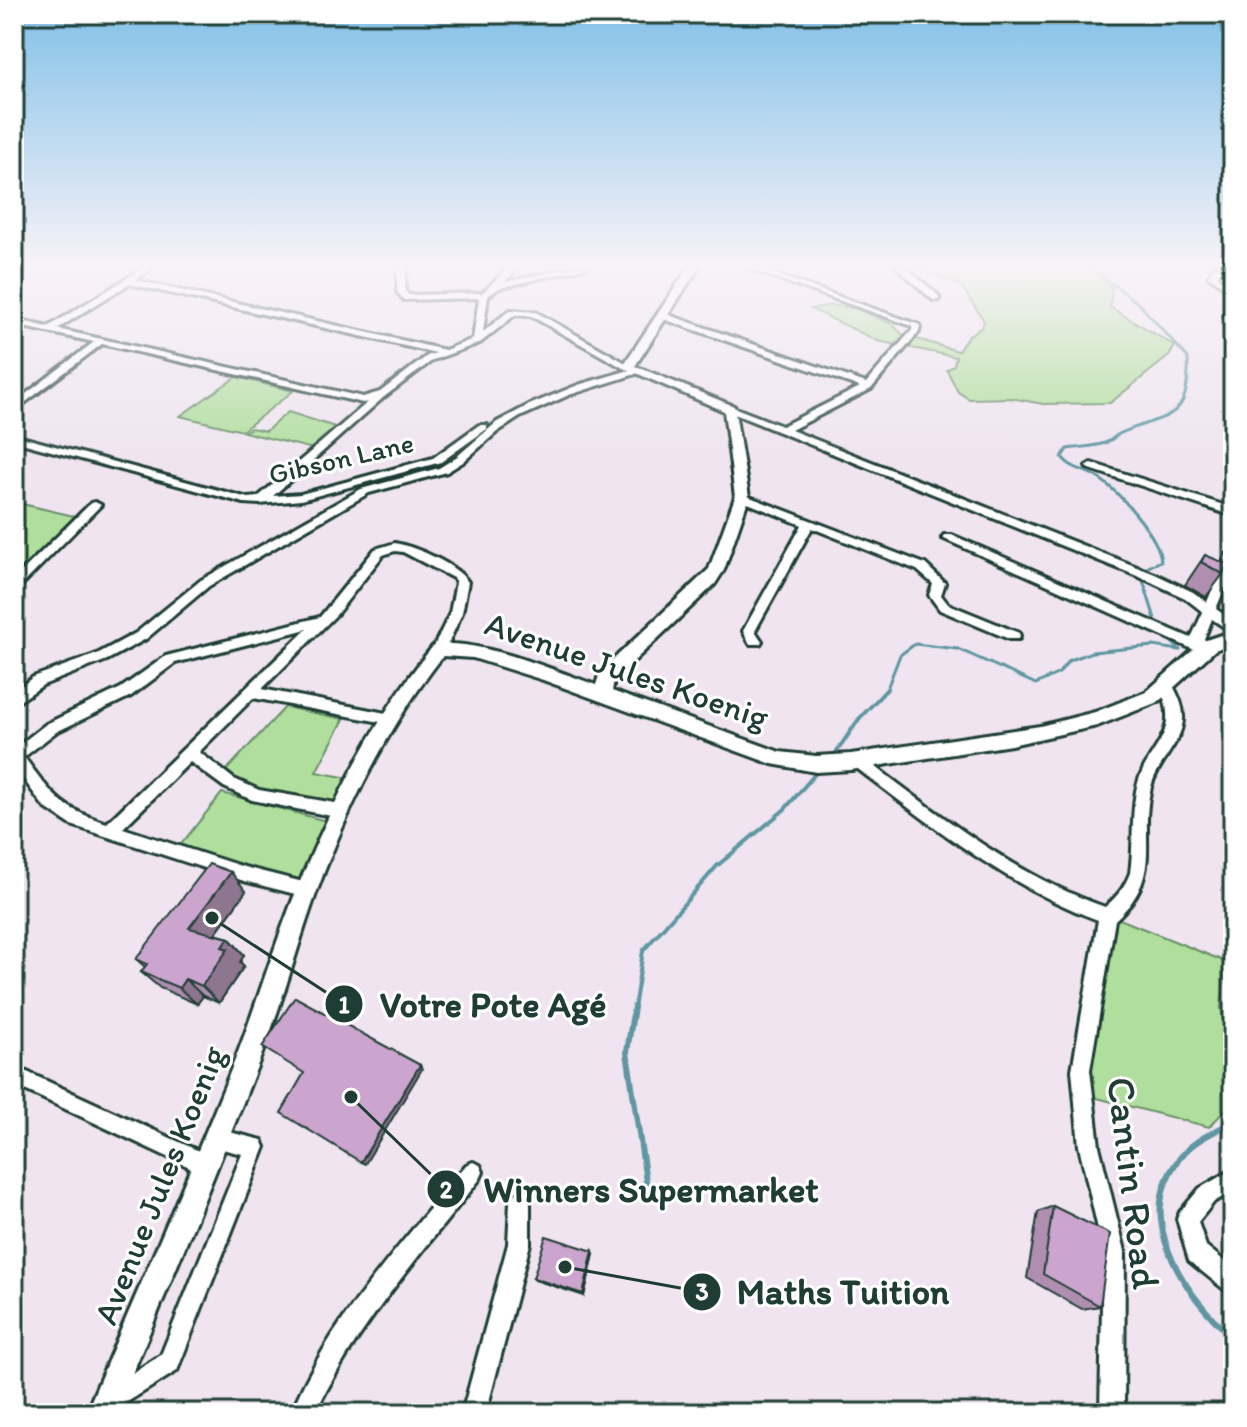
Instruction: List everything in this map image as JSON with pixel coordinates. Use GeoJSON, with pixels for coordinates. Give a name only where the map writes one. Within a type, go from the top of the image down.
{"type":"FeatureCollection","features":[{"type":"Feature","properties":{"kind":"street"},"geometry":{"type":"LineString","coordinates":[[66,334],[353,399],[378,396]]}},
{"type":"Feature","properties":{"kind":"street"},"geometry":{"type":"LineString","coordinates":[[371,334],[444,352]]}},
{"type":"Feature","properties":{"kind":"street"},"geometry":{"type":"LineString","coordinates":[[477,341],[478,334]]}},
{"type":"Feature","properties":{"kind":"street"},"geometry":{"type":"LineString","coordinates":[[260,501],[415,367],[444,352],[477,341],[486,334]]}},
{"type":"Feature","properties":{"kind":"street"},"geometry":{"type":"LineString","coordinates":[[566,334],[631,369],[1151,577],[1211,609],[1233,628]]}},
{"type":"Feature","properties":{"kind":"street"},"geometry":{"type":"LineString","coordinates":[[14,700],[38,681],[102,657],[141,636],[205,583],[365,491],[444,469],[523,412],[631,369],[652,334]]}},
{"type":"Feature","properties":{"kind":"street"},"geometry":{"type":"LineString","coordinates":[[714,334],[868,387]]}},
{"type":"Feature","properties":{"kind":"street"},"geometry":{"type":"LineString","coordinates":[[782,430],[868,387],[913,334]]}},
{"type":"Feature","properties":{"kind":"street"},"geometry":{"type":"LineString","coordinates":[[14,408],[101,341]]}},
{"type":"Feature","properties":{"kind":"street","name":"Gibson Lane"},"geometry":{"type":"LineString","coordinates":[[14,438],[210,492],[260,501],[301,497],[437,460],[508,410],[583,380],[616,376]]}},
{"type":"Feature","properties":{"kind":"street"},"geometry":{"type":"LineString","coordinates":[[596,685],[709,580],[725,550],[742,497],[730,409]]}},
{"type":"Feature","properties":{"kind":"street"},"geometry":{"type":"LineString","coordinates":[[1091,466],[1233,512]]}},
{"type":"Feature","properties":{"kind":"street"},"geometry":{"type":"LineString","coordinates":[[742,497],[921,567],[937,578],[935,595],[944,607],[1014,636]]}},
{"type":"Feature","properties":{"kind":"street"},"geometry":{"type":"LineString","coordinates":[[14,586],[95,505]]}},
{"type":"Feature","properties":{"kind":"street"},"geometry":{"type":"LineString","coordinates":[[755,641],[749,631],[809,523]]}},
{"type":"Feature","properties":{"kind":"street"},"geometry":{"type":"LineString","coordinates":[[948,538],[1218,642]]}},
{"type":"Feature","properties":{"kind":"street"},"geometry":{"type":"LineString","coordinates":[[109,832],[324,620],[379,552],[395,547],[406,549],[457,575],[462,582],[456,613],[439,650]]}},
{"type":"Feature","properties":{"kind":"street"},"geometry":{"type":"LineString","coordinates":[[1218,642],[1197,640],[1233,554]]}},
{"type":"Feature","properties":{"kind":"street"},"geometry":{"type":"LineString","coordinates":[[307,890],[244,874],[76,820],[49,802],[15,755],[51,728],[126,692],[171,659],[324,620]]}},
{"type":"Feature","properties":{"kind":"street","name":"Avenue Jules Koenig"},"geometry":{"type":"LineString","coordinates":[[102,1409],[207,1165],[262,1022],[307,890],[341,811],[420,669],[439,650],[473,652],[549,675],[596,685],[800,764],[840,766],[1070,728],[1121,712],[1167,688],[1218,642]]}},
{"type":"Feature","properties":{"kind":"street"},"geometry":{"type":"LineString","coordinates":[[859,762],[1011,870],[1067,904],[1107,916],[1126,903],[1138,875],[1144,787],[1159,751],[1176,727],[1178,707],[1167,688]]}},
{"type":"Feature","properties":{"kind":"street"},"geometry":{"type":"LineString","coordinates":[[249,692],[391,719]]}},
{"type":"Feature","properties":{"kind":"street"},"geometry":{"type":"LineString","coordinates":[[189,753],[229,783],[257,796],[341,811]]}},
{"type":"Feature","properties":{"kind":"street","name":"Cantin Road"},"geometry":{"type":"LineString","coordinates":[[1107,916],[1081,1070],[1089,1146],[1114,1251],[1112,1413]]}},
{"type":"Feature","properties":{"kind":"street"},"geometry":{"type":"LineString","coordinates":[[14,1075],[207,1165]]}},
{"type":"Feature","properties":{"kind":"street"},"geometry":{"type":"LineString","coordinates":[[102,1409],[169,1363],[255,1147],[217,1139]]}},
{"type":"Feature","properties":{"kind":"street"},"geometry":{"type":"LineString","coordinates":[[303,1413],[322,1374],[364,1308],[473,1172]]}},
{"type":"Feature","properties":{"kind":"street"},"geometry":{"type":"LineString","coordinates":[[1233,1179],[1207,1195],[1187,1219],[1197,1253],[1233,1282]]}},
{"type":"Feature","properties":{"kind":"street"},"geometry":{"type":"LineString","coordinates":[[474,1413],[519,1244],[520,1202]]}},
{"type":"Feature","properties":{"kind":"green space"},"geometry":{"type":"Polygon","coordinates":[[[862,334],[902,334],[958,351],[968,336],[1154,334],[1175,346],[1169,356],[1110,403],[1043,404],[1011,398],[969,399],[958,392],[947,370],[954,365],[956,357],[878,341],[862,334]]]}},
{"type":"Feature","properties":{"kind":"green space"},"geometry":{"type":"Polygon","coordinates":[[[236,377],[293,391],[242,431],[180,416],[236,377]]]}},
{"type":"Feature","properties":{"kind":"green space"},"geometry":{"type":"Polygon","coordinates":[[[288,412],[338,428],[313,449],[244,432],[251,428],[266,431],[288,412]]]}},
{"type":"Feature","properties":{"kind":"green space"},"geometry":{"type":"Polygon","coordinates":[[[14,502],[78,517],[14,575],[14,502]]]}},
{"type":"Feature","properties":{"kind":"green space"},"geometry":{"type":"Polygon","coordinates":[[[285,707],[344,719],[316,772],[349,778],[336,806],[254,791],[222,775],[285,707]]]}},
{"type":"Feature","properties":{"kind":"green space"},"geometry":{"type":"Polygon","coordinates":[[[222,793],[326,821],[317,852],[302,884],[179,847],[222,793]]]}},
{"type":"Feature","properties":{"kind":"green space"},"geometry":{"type":"Polygon","coordinates":[[[1117,918],[1226,962],[1221,1007],[1233,1075],[1233,1102],[1209,1127],[1093,1097],[1089,1072],[1106,931],[1117,918]]]}},
{"type":"Feature","properties":{"kind":"building"},"geometry":{"type":"Polygon","coordinates":[[[1205,555],[1227,564],[1223,574],[1201,562],[1205,555]]]}},
{"type":"Feature","properties":{"kind":"building"},"geometry":{"type":"Polygon","coordinates":[[[209,864],[231,872],[189,928],[229,938],[222,947],[228,949],[202,986],[185,979],[179,988],[141,972],[147,964],[136,959],[209,864]]]}},
{"type":"Feature","properties":{"kind":"building"},"geometry":{"type":"Polygon","coordinates":[[[295,997],[420,1065],[361,1162],[281,1113],[304,1073],[262,1047],[295,997]]]}},
{"type":"Feature","properties":{"kind":"building"},"geometry":{"type":"Polygon","coordinates":[[[1053,1206],[1110,1234],[1100,1306],[1043,1274],[1053,1206]]]}},
{"type":"Feature","properties":{"kind":"building"},"geometry":{"type":"Polygon","coordinates":[[[546,1236],[593,1251],[583,1294],[533,1278],[546,1236]]]}},
{"type":"Feature","properties":{"kind":"waterway"},"geometry":{"type":"LineString","coordinates":[[1157,625],[1140,571],[1161,561],[1153,539],[1136,514],[1114,491],[1062,457],[1067,449],[1105,443],[1121,433],[1164,417],[1180,405],[1188,379],[1188,358],[1166,334]]}},
{"type":"Feature","properties":{"kind":"waterway"},"geometry":{"type":"LineString","coordinates":[[1164,635],[1180,650]]}},
{"type":"Feature","properties":{"kind":"waterway"},"geometry":{"type":"LineString","coordinates":[[887,689],[900,655],[915,644],[958,649],[1036,684],[1059,673],[1068,661],[1092,652],[1153,646],[1179,650]]}},
{"type":"Feature","properties":{"kind":"waterway"},"geometry":{"type":"LineString","coordinates":[[1230,691],[1228,685],[1233,677]]}},
{"type":"Feature","properties":{"kind":"waterway"},"geometry":{"type":"LineString","coordinates":[[833,757],[859,719],[887,689]]}},
{"type":"Feature","properties":{"kind":"waterway"},"geometry":{"type":"LineString","coordinates":[[1229,689],[1233,703]]}},
{"type":"Feature","properties":{"kind":"waterway"},"geometry":{"type":"LineString","coordinates":[[634,1009],[643,951],[717,866],[785,809],[815,774]]}},
{"type":"Feature","properties":{"kind":"waterway"},"geometry":{"type":"LineString","coordinates":[[1233,964],[1228,983],[1233,999]]}},
{"type":"Feature","properties":{"kind":"waterway"},"geometry":{"type":"LineString","coordinates":[[634,1007],[627,1052],[647,1188]]}},
{"type":"Feature","properties":{"kind":"waterway"},"geometry":{"type":"LineString","coordinates":[[1233,1121],[1186,1151],[1169,1175],[1161,1200],[1162,1226],[1169,1251],[1181,1275],[1196,1299],[1233,1338]]}},
{"type":"Feature","properties":{"kind":"place","name":"Votre Pote Agé"},"geometry":{"type":"Point","coordinates":[212,918]}},
{"type":"Feature","properties":{"kind":"place","name":"Winners Supermarket"},"geometry":{"type":"Point","coordinates":[351,1097]}},
{"type":"Feature","properties":{"kind":"place","name":"Maths Tuition"},"geometry":{"type":"Point","coordinates":[565,1267]}}]}
